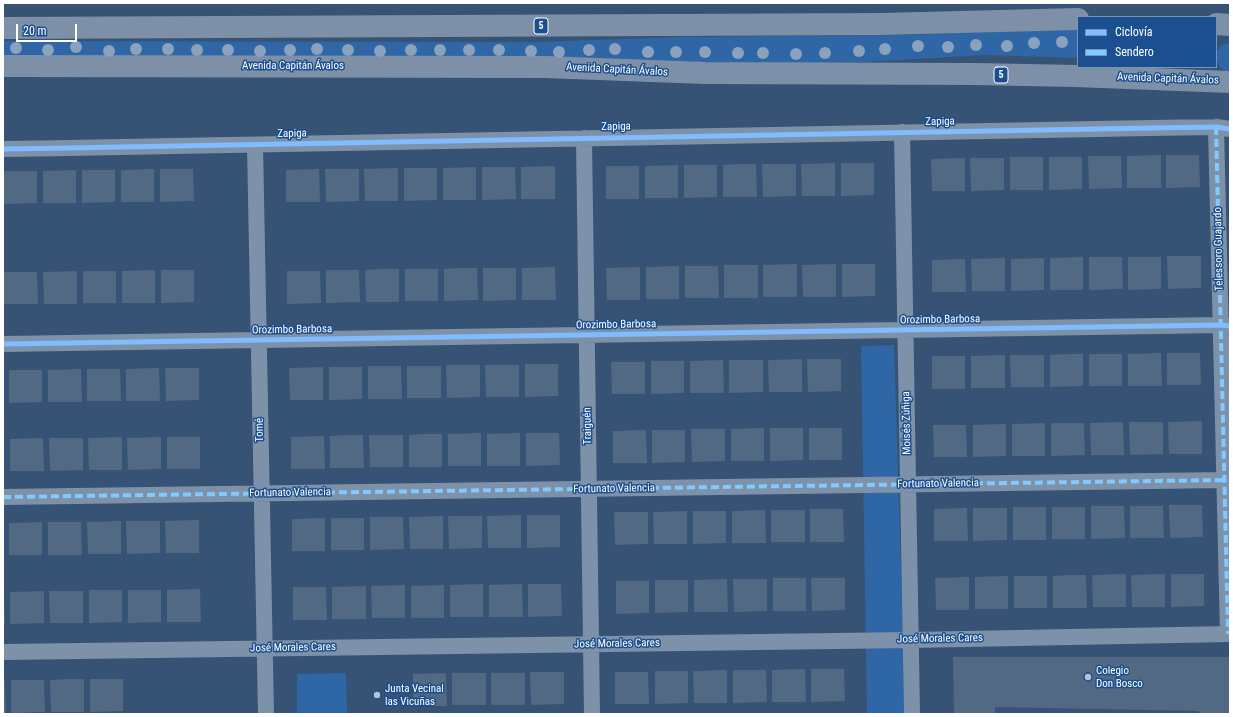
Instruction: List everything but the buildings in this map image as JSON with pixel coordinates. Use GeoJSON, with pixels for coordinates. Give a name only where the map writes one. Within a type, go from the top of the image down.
{"type":"FeatureCollection","features":[{"type":"Feature","properties":{"kind":"highway","name":"5"},"geometry":{"type":"LineString","coordinates":[[3,28],[874,24],[1077,19]]}},
{"type":"Feature","properties":{"kind":"highway","name":"Avenida Capitán Ávalos"},"geometry":{"type":"LineString","coordinates":[[3,66],[480,66],[552,67],[705,73],[1150,73],[1221,77]]}},
{"type":"Feature","properties":{"kind":"street","name":"Zapiga"},"geometry":{"type":"LineString","coordinates":[[3,149],[902,132],[1223,128]]}},
{"type":"Feature","properties":{"kind":"street","name":"Telessoro Guajardo"},"geometry":{"type":"LineString","coordinates":[[1223,128],[1225,326],[1224,480],[1229,634]]}},
{"type":"Feature","properties":{"kind":"street","name":"Moisés Zúñiga"},"geometry":{"type":"LineString","coordinates":[[902,132],[912,714]]}},
{"type":"Feature","properties":{"kind":"street","name":"Traiguén"},"geometry":{"type":"LineString","coordinates":[[584,138],[592,714]]}},
{"type":"Feature","properties":{"kind":"street","name":"Tomé"},"geometry":{"type":"LineString","coordinates":[[255,145],[266,714]]}},
{"type":"Feature","properties":{"kind":"street","name":"Orozimbo Barbosa"},"geometry":{"type":"LineString","coordinates":[[3,344],[1225,326]]}},
{"type":"Feature","properties":{"kind":"street","name":"Fortunato Valencia"},"geometry":{"type":"LineString","coordinates":[[3,498],[1224,480]]}},
{"type":"Feature","properties":{"kind":"street","name":"José Morales Cares"},"geometry":{"type":"LineString","coordinates":[[3,652],[911,640],[1229,634]]}},
{"type":"Feature","properties":{"kind":"shaded area"},"geometry":{"type":"Polygon","coordinates":[[[1077,29],[1077,58],[985,55],[866,62],[757,64],[3,60],[3,41],[534,42],[682,37],[906,35],[1077,29]]]}},
{"type":"Feature","properties":{"kind":"shaded area"},"geometry":{"type":"Polygon","coordinates":[[[1230,43],[1230,72],[1226,71],[1219,65],[1217,59],[1217,51],[1223,44],[1230,43]]]}},
{"type":"Feature","properties":{"kind":"shaded area"},"geometry":{"type":"Polygon","coordinates":[[[894,345],[903,632],[904,714],[867,714],[861,346],[894,345]]]}},
{"type":"Feature","properties":{"kind":"shaded area"},"geometry":{"type":"Polygon","coordinates":[[[346,673],[347,714],[297,714],[297,674],[346,673]]]}},
{"type":"Feature","properties":{"kind":"marked path"},"geometry":{"type":"LineString","coordinates":[[1216,127],[1228,634]]}},
{"type":"Feature","properties":{"kind":"marked path"},"geometry":{"type":"LineString","coordinates":[[3,497],[1224,480]]}},
{"type":"Feature","properties":{"kind":"cycle path"},"geometry":{"type":"LineString","coordinates":[[3,149],[1151,128],[1216,127],[1230,129]]}},
{"type":"Feature","properties":{"kind":"cycle path"},"geometry":{"type":"LineString","coordinates":[[3,344],[1230,326]]}},
{"type":"Feature","properties":{"kind":"place","name":"Colegio Don Bosco"},"geometry":{"type":"Point","coordinates":[1088,677]}},
{"type":"Feature","properties":{"kind":"place","name":"Junta Vecinal las Vicuñas"},"geometry":{"type":"Point","coordinates":[377,695]}}]}
